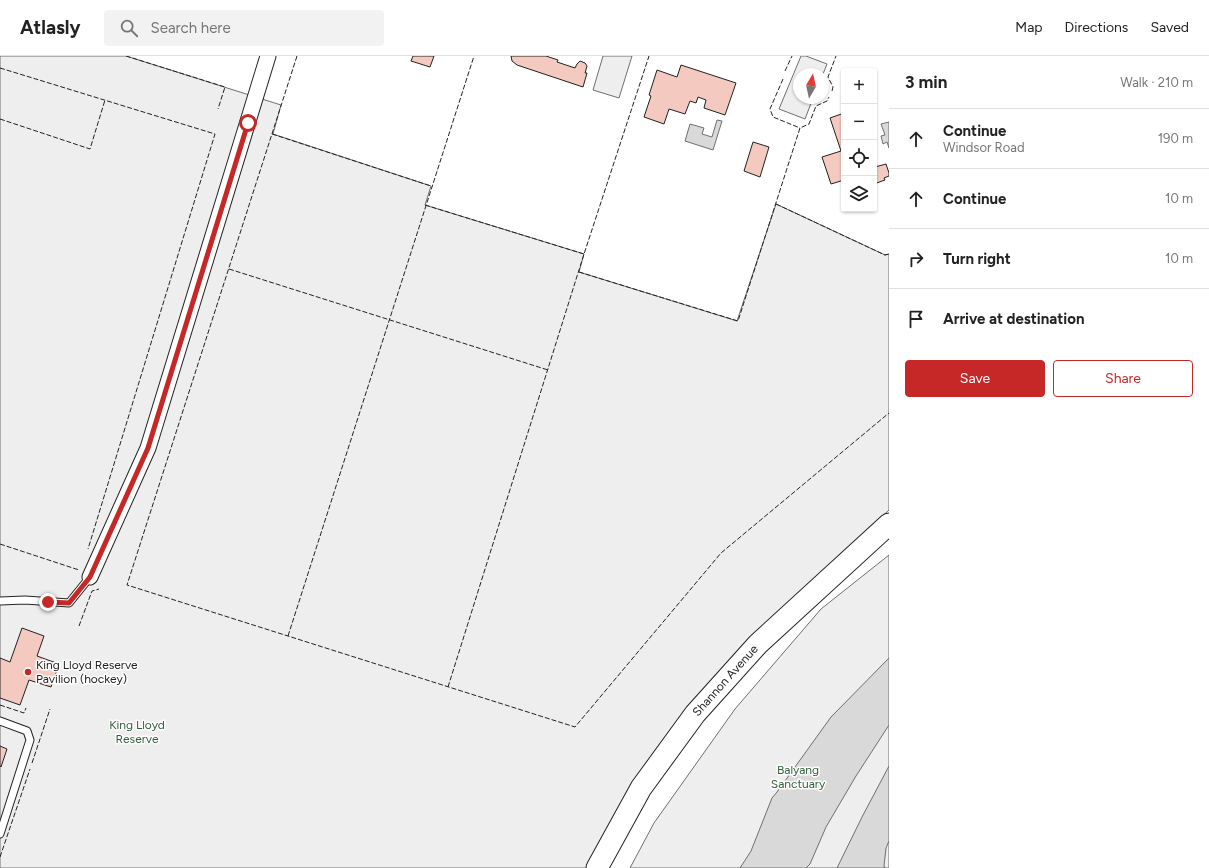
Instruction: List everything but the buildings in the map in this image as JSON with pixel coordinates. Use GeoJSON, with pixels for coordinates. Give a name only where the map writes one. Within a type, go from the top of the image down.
{"type":"FeatureCollection","features":[{"type":"Feature","properties":{"kind":"main road","name":"Shannon Avenue"},"geometry":{"type":"LineString","coordinates":[[597,868],[641,788],[694,714],[758,644],[889,524]]}},
{"type":"Feature","properties":{"kind":"street"},"geometry":{"type":"LineString","coordinates":[[90,577],[148,448],[268,56]]}},
{"type":"Feature","properties":{"kind":"lane"},"geometry":{"type":"LineString","coordinates":[[0,601],[25,600],[69,603],[90,577]]}},
{"type":"Feature","properties":{"kind":"lane"},"geometry":{"type":"LineString","coordinates":[[0,720],[27,731],[30,740],[0,834]]}},
{"type":"Feature","properties":{"kind":"green space","name":"King Lloyd Reserve"},"geometry":{"type":"Polygon","coordinates":[[[0,56],[126,56],[281,105],[273,134],[431,186],[425,205],[584,254],[579,272],[737,321],[776,204],[885,255],[889,254],[889,510],[763,627],[586,868],[0,868],[0,56]]]}},
{"type":"Feature","properties":{"kind":"green space"},"geometry":{"type":"Polygon","coordinates":[[[603,56],[632,56],[619,98],[593,90],[603,56]]]}},
{"type":"Feature","properties":{"kind":"green space"},"geometry":{"type":"Polygon","coordinates":[[[801,56],[806,56],[827,64],[825,68],[796,68],[801,56]]]}},
{"type":"Feature","properties":{"kind":"green space"},"geometry":{"type":"Polygon","coordinates":[[[793,75],[793,104],[811,104],[805,119],[779,109],[793,75]]]}},
{"type":"Feature","properties":{"kind":"green space","name":"Balyang Sanctuary"},"geometry":{"type":"Polygon","coordinates":[[[889,555],[889,868],[630,868],[654,823],[735,709],[821,609],[889,555]]]}},
{"type":"Feature","properties":{"kind":"shaded area"},"geometry":{"type":"Polygon","coordinates":[[[717,120],[722,121],[713,150],[685,141],[690,124],[704,128],[702,134],[712,137],[717,120]]]}},
{"type":"Feature","properties":{"kind":"shaded area"},"geometry":{"type":"Polygon","coordinates":[[[889,122],[889,148],[887,142],[883,144],[881,136],[885,135],[881,124],[889,122]]]}},
{"type":"Feature","properties":{"kind":"shaded area"},"geometry":{"type":"Polygon","coordinates":[[[889,658],[889,725],[856,776],[826,827],[810,864],[806,868],[740,868],[751,851],[772,798],[831,717],[889,658]]]}},
{"type":"Feature","properties":{"kind":"shaded area"},"geometry":{"type":"Polygon","coordinates":[[[889,766],[889,841],[886,848],[885,868],[837,868],[862,817],[889,766]]]}},
{"type":"Feature","properties":{"kind":"fence"},"geometry":{"type":"LineString","coordinates":[[126,56],[225,87],[218,109]]}},
{"type":"Feature","properties":{"kind":"fence"},"geometry":{"type":"LineString","coordinates":[[297,56],[127,585],[575,727],[721,553],[889,413]]}},
{"type":"Feature","properties":{"kind":"fence"},"geometry":{"type":"LineString","coordinates":[[288,636],[474,56]]}},
{"type":"Feature","properties":{"kind":"fence"},"geometry":{"type":"LineString","coordinates":[[448,687],[584,254],[649,56]]}},
{"type":"Feature","properties":{"kind":"fence"},"geometry":{"type":"LineString","coordinates":[[785,71],[792,56]]}},
{"type":"Feature","properties":{"kind":"fence"},"geometry":{"type":"LineString","coordinates":[[832,91],[833,87],[828,77],[836,56]]}},
{"type":"Feature","properties":{"kind":"fence"},"geometry":{"type":"LineString","coordinates":[[0,68],[215,134],[88,549]]}},
{"type":"Feature","properties":{"kind":"fence"},"geometry":{"type":"LineString","coordinates":[[783,79],[770,109],[773,117],[800,128]]}},
{"type":"Feature","properties":{"kind":"fence"},"geometry":{"type":"LineString","coordinates":[[0,119],[90,149],[105,100]]}},
{"type":"Feature","properties":{"kind":"fence"},"geometry":{"type":"LineString","coordinates":[[579,272],[738,321],[800,128],[809,124],[816,106],[820,104]]}},
{"type":"Feature","properties":{"kind":"fence"},"geometry":{"type":"LineString","coordinates":[[272,134],[431,186]]}},
{"type":"Feature","properties":{"kind":"fence"},"geometry":{"type":"LineString","coordinates":[[776,204],[885,255],[889,254]]}},
{"type":"Feature","properties":{"kind":"fence"},"geometry":{"type":"LineString","coordinates":[[425,205],[584,254]]}},
{"type":"Feature","properties":{"kind":"fence"},"geometry":{"type":"LineString","coordinates":[[229,269],[548,370]]}},
{"type":"Feature","properties":{"kind":"fence"},"geometry":{"type":"LineString","coordinates":[[0,544],[79,570]]}},
{"type":"Feature","properties":{"kind":"fence"},"geometry":{"type":"LineString","coordinates":[[79,626],[92,591],[99,589]]}},
{"type":"Feature","properties":{"kind":"fence"},"geometry":{"type":"LineString","coordinates":[[0,705],[24,713],[26,708]]}},
{"type":"Feature","properties":{"kind":"fence"},"geometry":{"type":"LineString","coordinates":[[32,763],[50,709]]}},
{"type":"Feature","properties":{"kind":"fence"},"geometry":{"type":"LineString","coordinates":[[0,857],[30,769]]}},
{"type":"Feature","properties":{"kind":"place","name":"King Lloyd Reserve Pavilion (hockey)"},"geometry":{"type":"Point","coordinates":[28,672]}},
{"type":"Feature","properties":{"kind":"route"},"geometry":{"type":"LineString","coordinates":[[48,602],[69,603],[90,577],[148,448],[248,123]]}}]}
